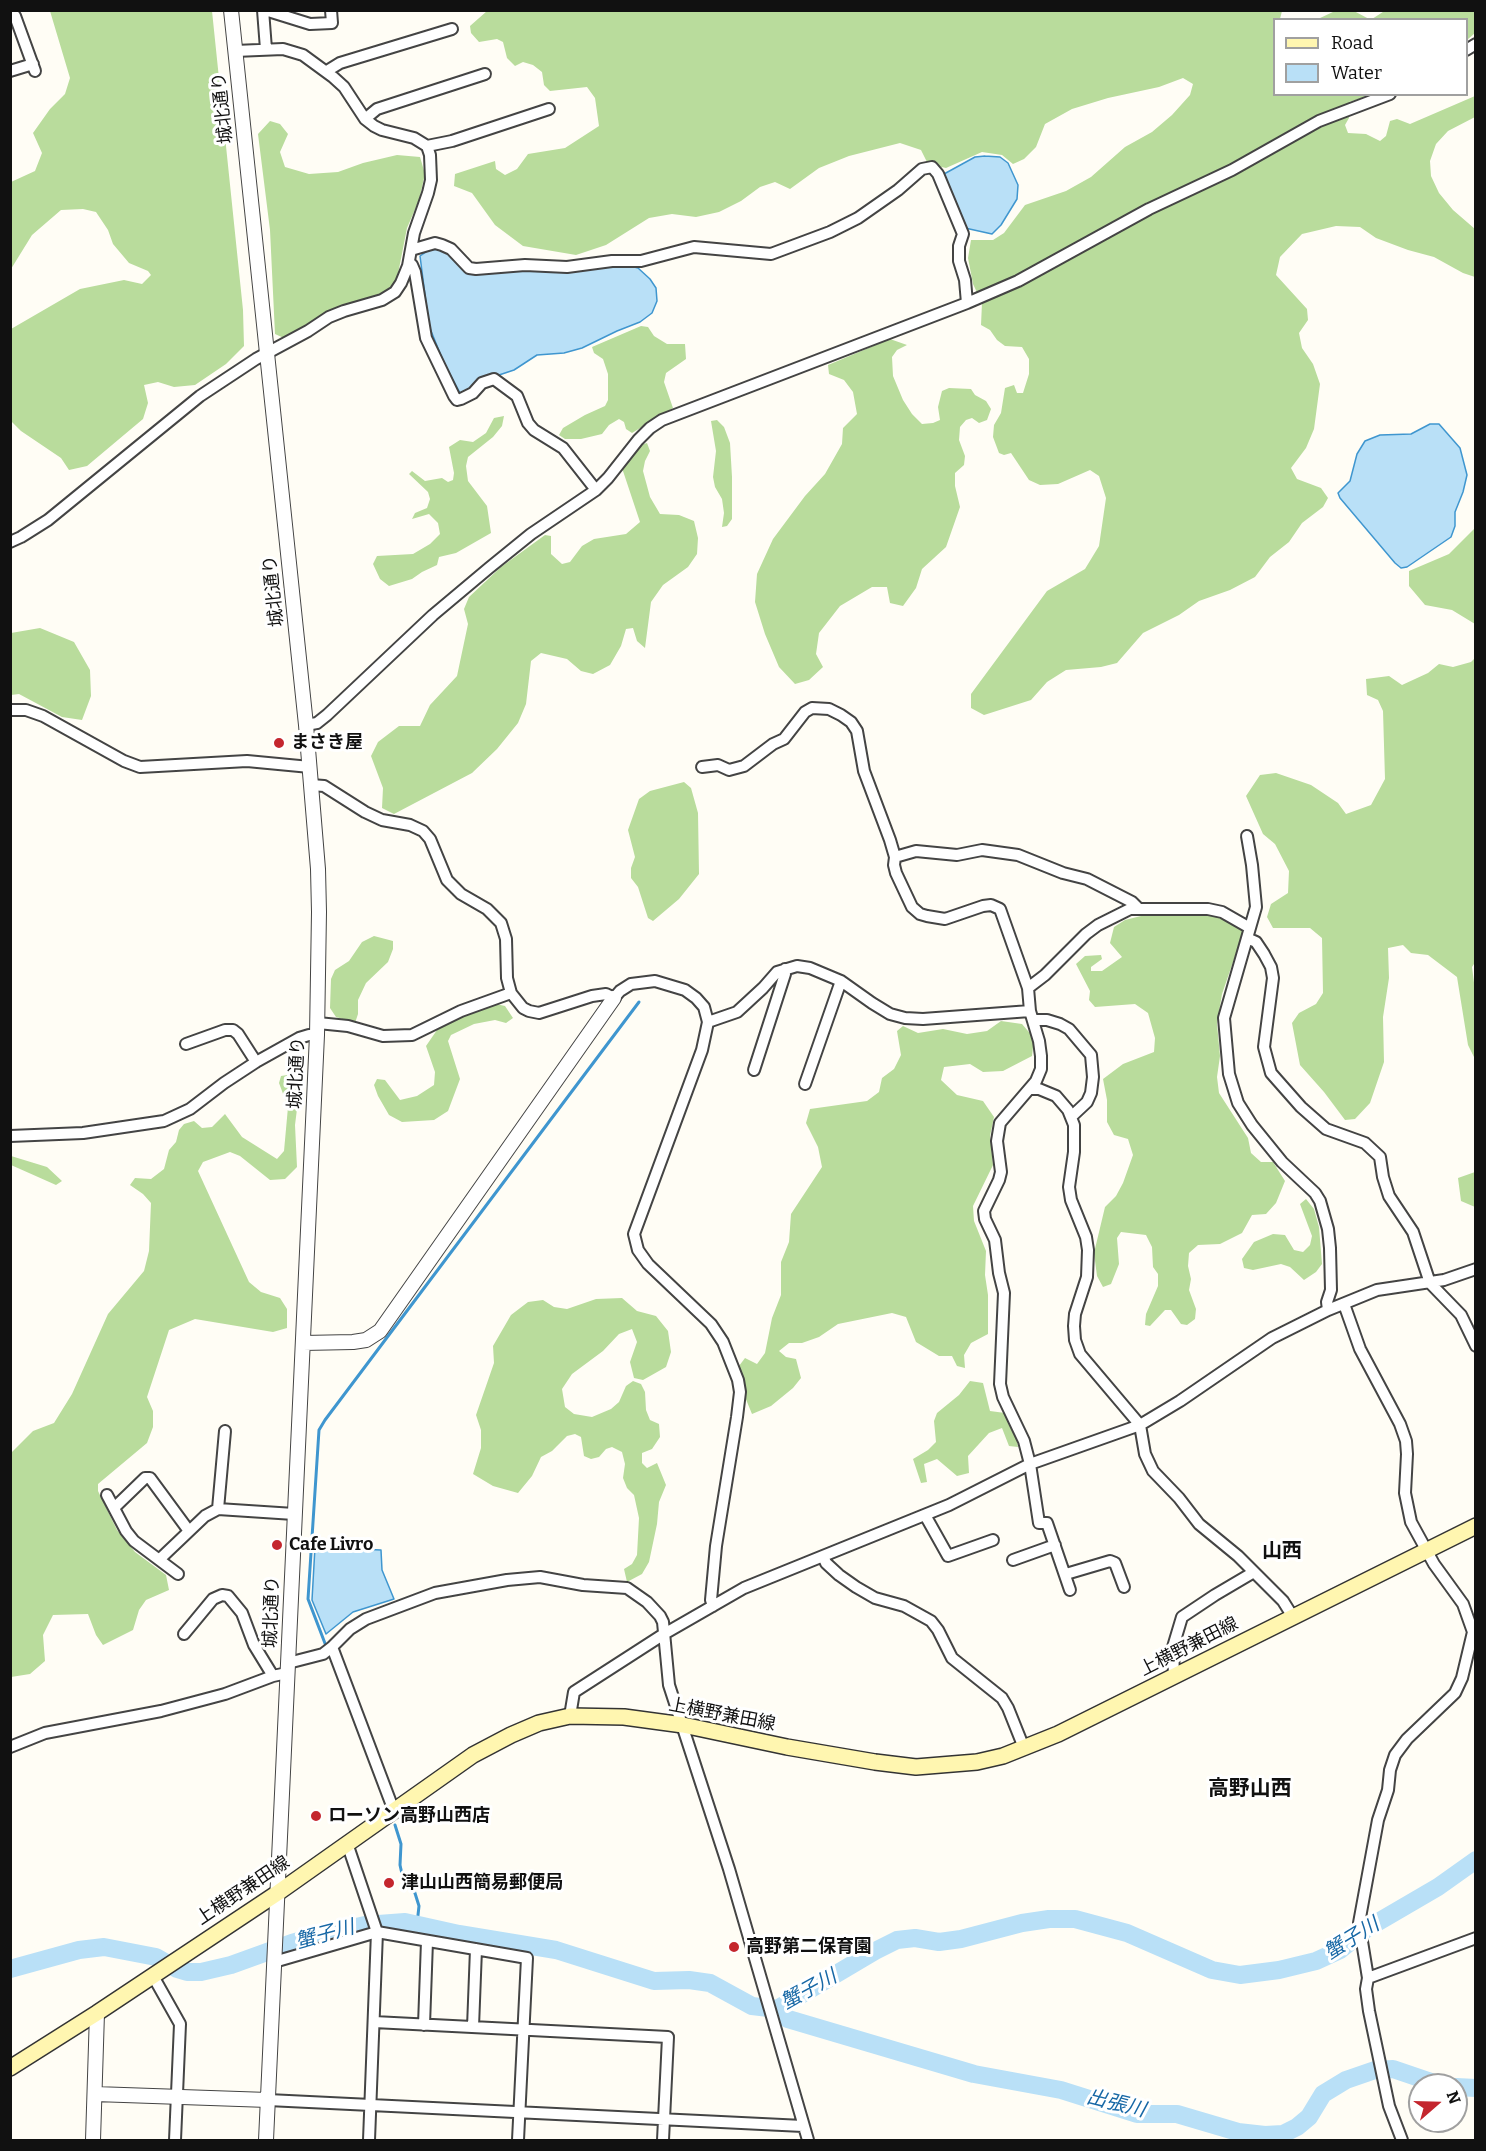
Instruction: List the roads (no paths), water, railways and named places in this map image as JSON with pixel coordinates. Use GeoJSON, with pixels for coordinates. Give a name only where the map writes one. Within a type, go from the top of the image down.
{"type":"FeatureCollection","features":[{"type":"Feature","properties":{"kind":"main road","name":"上横野兼田線"},"geometry":{"type":"LineString","coordinates":[[10,2068],[279,1892],[473,1755],[539,1723],[570,1716],[624,1717],[683,1725],[798,1749],[875,1762],[916,1767],[976,1762],[1024,1748],[1058,1734],[1476,1526]]}},
{"type":"Feature","properties":{"kind":"street","name":"城北通り"},"geometry":{"type":"LineString","coordinates":[[231,10],[306,724],[319,912],[317,1029],[303,1343],[283,1671],[279,1892],[266,2140]]}},
{"type":"Feature","properties":{"kind":"street"},"geometry":{"type":"LineString","coordinates":[[266,49],[264,10],[310,24],[332,23],[331,10]]}},
{"type":"Feature","properties":{"kind":"street"},"geometry":{"type":"LineString","coordinates":[[10,17],[15,16],[34,68],[10,71]]}},
{"type":"Feature","properties":{"kind":"street"},"geometry":{"type":"LineString","coordinates":[[327,71],[340,63],[452,29]]}},
{"type":"Feature","properties":{"kind":"street"},"geometry":{"type":"LineString","coordinates":[[10,542],[48,520],[200,396],[266,353],[308,332],[329,317],[382,300],[395,292],[401,284],[431,180],[430,155],[427,146],[414,138],[382,130],[365,119],[344,87],[327,71],[303,56],[283,49],[235,51]]}},
{"type":"Feature","properties":{"kind":"street"},"geometry":{"type":"LineString","coordinates":[[365,119],[377,109],[485,74]]}},
{"type":"Feature","properties":{"kind":"street"},"geometry":{"type":"LineString","coordinates":[[306,724],[316,723],[327,715],[433,615],[531,534],[596,490],[609,478],[638,440],[662,420],[967,303],[1046,267],[1149,209],[1232,170],[1319,121],[1385,96]]}},
{"type":"Feature","properties":{"kind":"street"},"geometry":{"type":"LineString","coordinates":[[427,146],[452,141],[549,109]]}},
{"type":"Feature","properties":{"kind":"street"},"geometry":{"type":"LineString","coordinates":[[411,250],[435,243],[442,245],[451,249],[469,268],[476,269],[525,265],[567,267],[612,261],[641,261],[694,247],[771,254],[822,236],[858,218],[898,190],[922,169],[932,167],[938,174],[963,234],[958,261],[965,280],[967,303]]}},
{"type":"Feature","properties":{"kind":"street"},"geometry":{"type":"LineString","coordinates":[[409,262],[416,272],[426,338],[457,400],[473,393],[482,383],[494,379],[517,396],[528,423],[534,430],[563,448],[596,490]]}},
{"type":"Feature","properties":{"kind":"street"},"geometry":{"type":"LineString","coordinates":[[702,767],[718,765],[724,770],[736,770],[784,739],[805,712],[820,707],[835,712],[851,722],[857,731],[864,771],[891,840],[895,857],[894,865],[900,885],[912,907],[920,914],[945,919],[983,906],[996,906],[1000,909],[1028,988],[1041,1063],[1031,1089],[1000,1123],[997,1142],[1001,1172],[984,1211],[998,1251],[999,1273],[1004,1293],[1000,1384],[1003,1397],[1024,1441],[1039,1523],[1047,1523],[1070,1590]]}},
{"type":"Feature","properties":{"kind":"street"},"geometry":{"type":"LineString","coordinates":[[10,710],[27,710],[43,716],[124,761],[140,767],[247,761],[310,767]]}},
{"type":"Feature","properties":{"kind":"street"},"geometry":{"type":"LineString","coordinates":[[311,784],[324,786],[382,820],[410,825],[423,831],[430,839],[447,880],[461,894],[492,913],[501,923],[506,939],[507,978],[511,993],[523,1008],[539,1012],[592,996],[606,994],[614,998]]}},
{"type":"Feature","properties":{"kind":"street"},"geometry":{"type":"LineString","coordinates":[[1247,836],[1256,907],[1224,1018],[1229,1074],[1238,1103],[1252,1125],[1282,1162],[1315,1193],[1320,1201],[1328,1229],[1330,1248],[1328,1310]]}},
{"type":"Feature","properties":{"kind":"street"},"geometry":{"type":"LineString","coordinates":[[895,857],[916,851],[957,855],[982,850],[1018,855],[1063,873],[1087,879],[1132,902],[1138,908]]}},
{"type":"Feature","properties":{"kind":"street"},"geometry":{"type":"LineString","coordinates":[[1028,988],[1098,925],[1130,909],[1208,909],[1222,912],[1256,942],[1264,954],[1273,978],[1264,1047],[1271,1073],[1301,1107],[1326,1129],[1365,1143],[1380,1157],[1389,1196],[1413,1233],[1430,1283],[1461,1315],[1476,1346]]}},
{"type":"Feature","properties":{"kind":"street"},"geometry":{"type":"LineString","coordinates":[[708,1022],[736,1012],[777,972],[797,966],[810,968],[841,981],[890,1014],[905,1018],[1031,1015],[1069,1029],[1090,1055],[1093,1077],[1091,1093],[1087,1102],[1071,1118]]}},
{"type":"Feature","properties":{"kind":"street"},"geometry":{"type":"LineString","coordinates":[[754,1070],[785,969]]}},
{"type":"Feature","properties":{"kind":"street"},"geometry":{"type":"LineString","coordinates":[[303,1343],[366,1340],[380,1331],[620,991],[631,984],[655,981],[685,990],[704,1007],[708,1022],[702,1050],[634,1234],[638,1250],[648,1264],[711,1324],[723,1341],[738,1380],[740,1392],[737,1417],[716,1546],[711,1600],[713,1606]]}},
{"type":"Feature","properties":{"kind":"street"},"geometry":{"type":"LineString","coordinates":[[805,1084],[841,981]]}},
{"type":"Feature","properties":{"kind":"street"},"geometry":{"type":"LineString","coordinates":[[10,1136],[83,1133],[164,1121],[190,1109],[256,1062],[317,1029],[348,1026],[384,1036],[412,1035],[461,1011],[511,993]]}},
{"type":"Feature","properties":{"kind":"street"},"geometry":{"type":"LineString","coordinates":[[186,1044],[225,1030],[233,1030],[256,1062]]}},
{"type":"Feature","properties":{"kind":"street"},"geometry":{"type":"LineString","coordinates":[[1031,1089],[1039,1089],[1056,1096],[1068,1110],[1075,1138],[1069,1187],[1071,1200],[1089,1250],[1087,1277],[1075,1314],[1075,1340],[1084,1361],[1140,1425],[1145,1454],[1153,1471],[1179,1498],[1199,1524],[1238,1556],[1283,1601],[1293,1617]]}},
{"type":"Feature","properties":{"kind":"street"},"geometry":{"type":"LineString","coordinates":[[570,1716],[574,1692],[664,1634],[744,1588],[925,1515],[1030,1464],[1140,1425],[1180,1401],[1272,1338],[1328,1310],[1377,1290],[1430,1283],[1476,1269]]}},
{"type":"Feature","properties":{"kind":"street"},"geometry":{"type":"LineString","coordinates":[[1344,1304],[1360,1349],[1400,1424],[1406,1441],[1407,1507],[1411,1522],[1426,1551],[1463,1604],[1473,1632],[1462,1678],[1455,1693],[1407,1738],[1395,1755],[1390,1770],[1388,1790],[1378,1820],[1359,1923],[1368,1978],[1366,1989],[1369,2011],[1389,2106],[1402,2140]]}},
{"type":"Feature","properties":{"kind":"street"},"geometry":{"type":"LineString","coordinates":[[218,1509],[225,1431]]}},
{"type":"Feature","properties":{"kind":"street"},"geometry":{"type":"LineString","coordinates":[[115,1507],[146,1478],[150,1478],[189,1531]]}},
{"type":"Feature","properties":{"kind":"street"},"geometry":{"type":"LineString","coordinates":[[107,1495],[126,1531],[134,1541],[144,1551],[178,1574]]}},
{"type":"Feature","properties":{"kind":"street"},"geometry":{"type":"LineString","coordinates":[[160,1560],[205,1516],[218,1509],[294,1515]]}},
{"type":"Feature","properties":{"kind":"street"},"geometry":{"type":"LineString","coordinates":[[925,1515],[948,1556],[993,1540]]}},
{"type":"Feature","properties":{"kind":"street"},"geometry":{"type":"LineString","coordinates":[[1013,1560],[1055,1545]]}},
{"type":"Feature","properties":{"kind":"street"},"geometry":{"type":"LineString","coordinates":[[823,1556],[826,1563],[856,1587],[875,1598],[904,1606],[931,1621],[952,1658],[1002,1698],[1024,1748]]}},
{"type":"Feature","properties":{"kind":"street"},"geometry":{"type":"LineString","coordinates":[[1066,1574],[1110,1561],[1116,1563],[1124,1587]]}},
{"type":"Feature","properties":{"kind":"street"},"geometry":{"type":"LineString","coordinates":[[1174,1676],[1173,1647],[1182,1617],[1215,1594],[1254,1572]]}},
{"type":"Feature","properties":{"kind":"street"},"geometry":{"type":"LineString","coordinates":[[10,1747],[45,1733],[161,1711],[225,1694],[323,1654],[358,1623],[435,1593],[483,1583],[540,1577],[583,1585],[627,1588],[648,1602],[660,1616],[669,1685],[729,1869],[808,2140]]}},
{"type":"Feature","properties":{"kind":"street"},"geometry":{"type":"LineString","coordinates":[[184,1634],[213,1599],[222,1595],[228,1596],[242,1613],[254,1645],[283,1671]]}},
{"type":"Feature","properties":{"kind":"street"},"geometry":{"type":"LineString","coordinates":[[332,1647],[394,1810]]}},
{"type":"Feature","properties":{"kind":"street"},"geometry":{"type":"LineString","coordinates":[[347,1843],[377,1932],[369,2140]]}},
{"type":"Feature","properties":{"kind":"street"},"geometry":{"type":"LineString","coordinates":[[274,1959],[377,1932],[527,1958],[518,2140]]}},
{"type":"Feature","properties":{"kind":"street"},"geometry":{"type":"LineString","coordinates":[[1368,1978],[1476,1938]]}},
{"type":"Feature","properties":{"kind":"street"},"geometry":{"type":"LineString","coordinates":[[424,2025],[427,1941]]}},
{"type":"Feature","properties":{"kind":"street"},"geometry":{"type":"LineString","coordinates":[[473,2027],[476,1949]]}},
{"type":"Feature","properties":{"kind":"street"},"geometry":{"type":"LineString","coordinates":[[164,1968],[180,2024],[175,2097],[175,2140]]}},
{"type":"Feature","properties":{"kind":"street"},"geometry":{"type":"LineString","coordinates":[[93,2140],[97,2013]]}},
{"type":"Feature","properties":{"kind":"street"},"geometry":{"type":"LineString","coordinates":[[374,2022],[668,2037],[663,2140]]}},
{"type":"Feature","properties":{"kind":"street"},"geometry":{"type":"LineString","coordinates":[[95,2094],[268,2100],[803,2126]]}},
{"type":"Feature","properties":{"kind":"water"},"geometry":{"type":"Polygon","coordinates":[[[975,157],[1000,157],[1008,163],[1018,185],[1017,199],[1001,225],[992,234],[965,228],[944,174],[975,157]]]}},
{"type":"Feature","properties":{"kind":"water"},"geometry":{"type":"Polygon","coordinates":[[[439,249],[448,252],[468,272],[527,270],[566,272],[627,265],[638,268],[650,279],[656,288],[657,301],[652,313],[640,322],[582,348],[564,353],[537,355],[514,370],[484,380],[466,393],[460,393],[444,363],[429,326],[420,256],[429,250],[439,249]]]}},
{"type":"Feature","properties":{"kind":"water"},"geometry":{"type":"Polygon","coordinates":[[[1430,424],[1439,424],[1460,448],[1467,475],[1455,512],[1455,526],[1451,537],[1407,567],[1401,568],[1338,493],[1350,481],[1357,454],[1365,441],[1380,435],[1411,434],[1430,424]]]}},
{"type":"Feature","properties":{"kind":"water"},"geometry":{"type":"Polygon","coordinates":[[[315,1547],[381,1550],[382,1570],[394,1599],[353,1612],[326,1634],[312,1600],[315,1547]]]}},
{"type":"Feature","properties":{"kind":"waterway"},"geometry":{"type":"LineString","coordinates":[[326,1646],[308,1599],[319,1430],[639,1002]]}},
{"type":"Feature","properties":{"kind":"waterway"},"geometry":{"type":"LineString","coordinates":[[395,1825],[401,1844],[402,1874],[414,1890],[419,1906],[417,1924]]}},
{"type":"Feature","properties":{"kind":"waterway","name":"蟹子川"},"geometry":{"type":"LineString","coordinates":[[10,1969],[79,1950],[104,1947],[156,1957],[187,1972],[201,1972],[231,1965],[320,1935],[365,1925],[405,1922],[459,1934],[556,1950],[654,1981],[689,1980],[710,1983],[752,2006],[777,2009],[897,1940],[915,1938],[939,1942],[961,1939],[1022,1923],[1049,1919],[1075,1919],[1127,1933],[1212,1970],[1240,1975],[1279,1970],[1316,1961],[1340,1950],[1366,1929],[1438,1887],[1476,1860]]}},
{"type":"Feature","properties":{"kind":"waterway","name":"出張川"},"geometry":{"type":"LineString","coordinates":[[777,2009],[788,2019],[974,2074],[1061,2090],[1137,2114],[1177,2114],[1238,2132],[1265,2135],[1283,2134],[1297,2127],[1309,2117],[1323,2094],[1346,2080],[1375,2070],[1393,2069],[1408,2074]]}},
{"type":"Feature","properties":{"kind":"waterway","name":"出張川"},"geometry":{"type":"LineString","coordinates":[[1468,2088],[1476,2088]]}},
{"type":"Feature","properties":{"kind":"place","name":"まさき屋"},"geometry":{"type":"Point","coordinates":[279,743]}},
{"type":"Feature","properties":{"kind":"place","name":"Cafe Livro"},"geometry":{"type":"Point","coordinates":[277,1545]}},
{"type":"Feature","properties":{"kind":"place","name":"ローソン高野山西店"},"geometry":{"type":"Point","coordinates":[316,1816]}},
{"type":"Feature","properties":{"kind":"place","name":"津山山西簡易郵便局"},"geometry":{"type":"Point","coordinates":[389,1883]}},
{"type":"Feature","properties":{"kind":"place","name":"高野第二保育園"},"geometry":{"type":"Point","coordinates":[734,1947]}},
{"type":"Feature","properties":{"kind":"district","name":"山西"},"geometry":{"type":"Point","coordinates":[1282,1551]}},
{"type":"Feature","properties":{"kind":"district","name":"高野山西"},"geometry":{"type":"Point","coordinates":[1250,1789]}}]}
